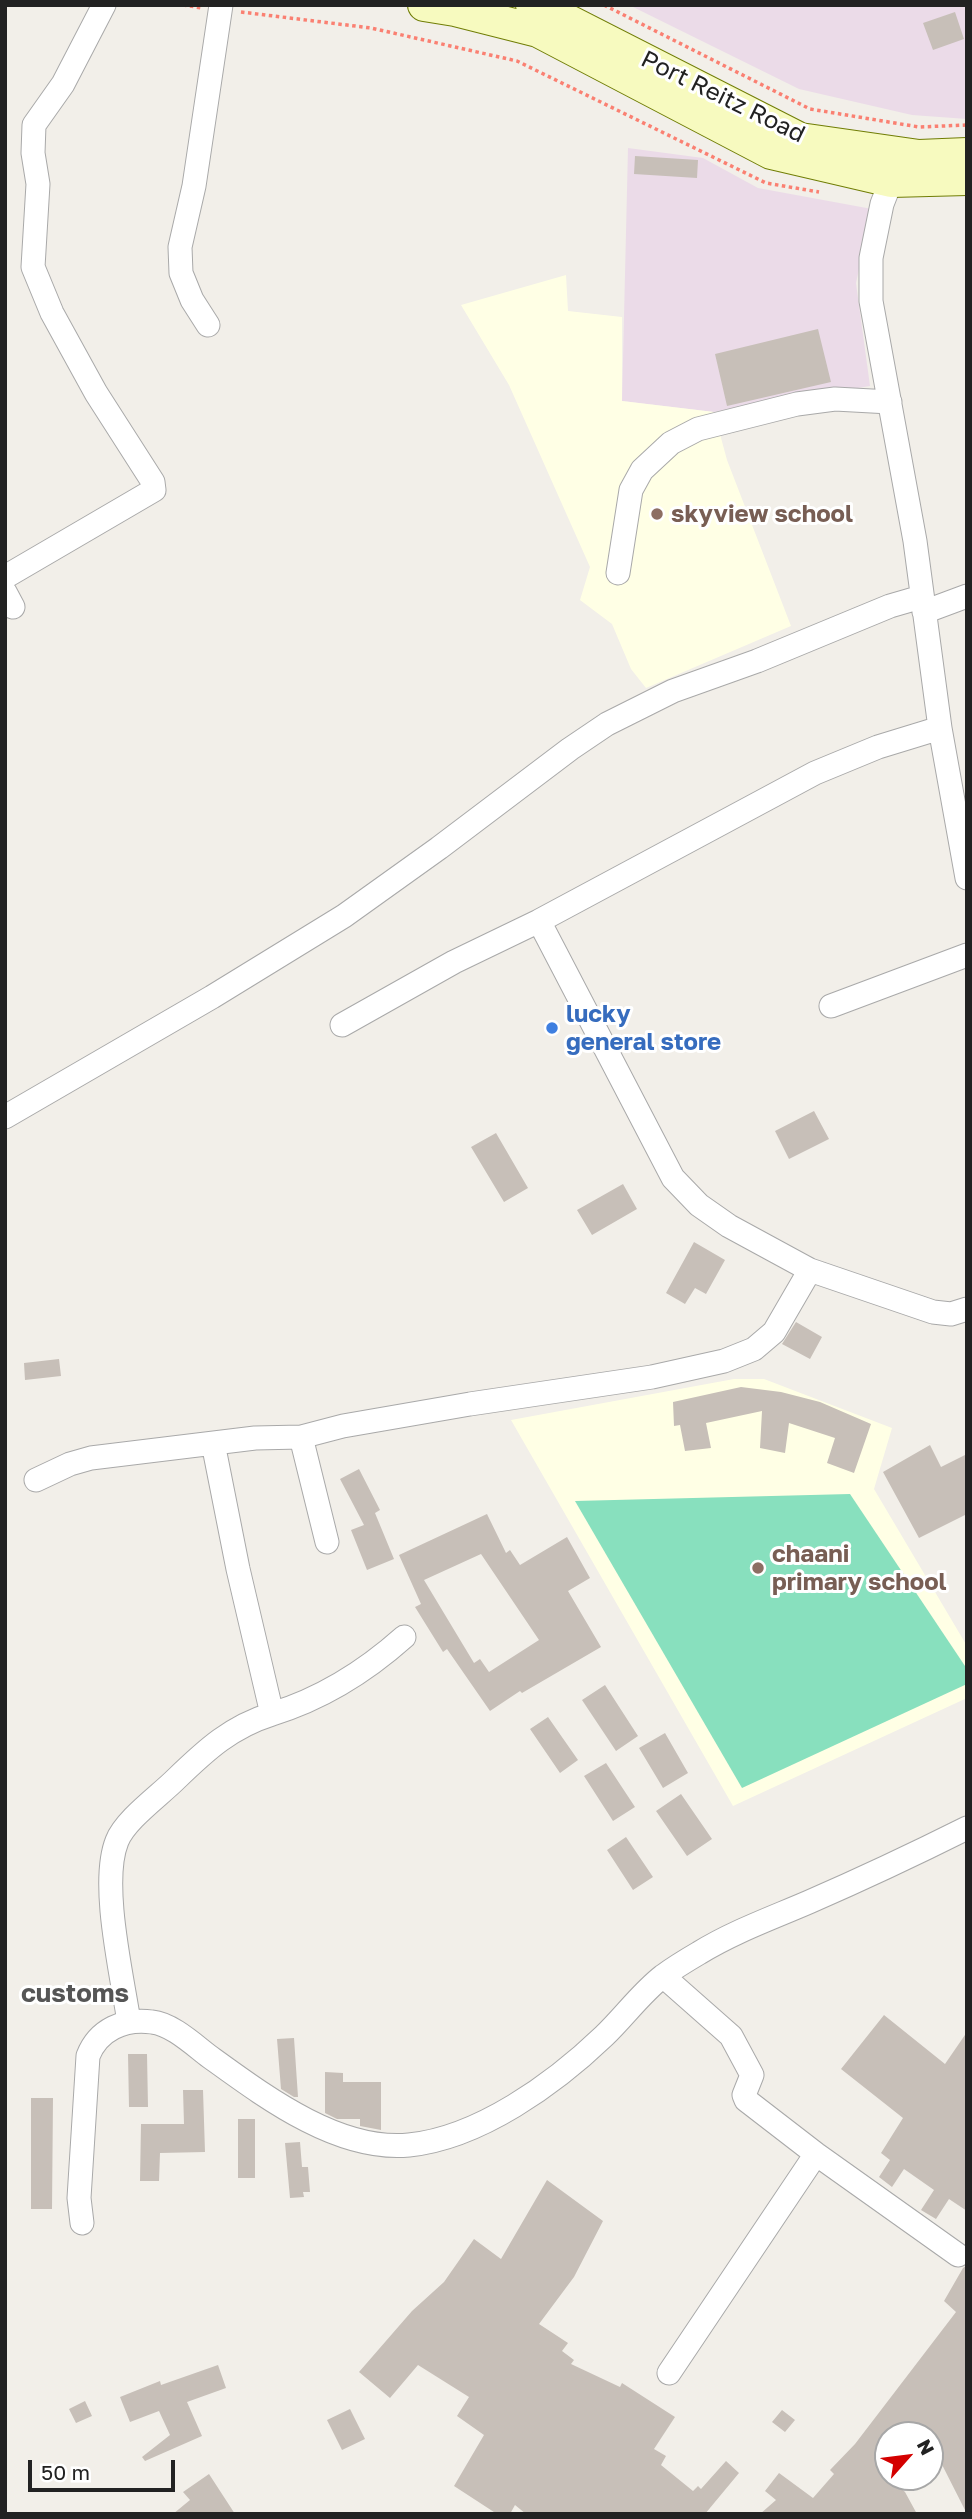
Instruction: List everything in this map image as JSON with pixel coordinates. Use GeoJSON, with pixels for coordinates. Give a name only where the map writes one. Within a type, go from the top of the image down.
{"type":"FeatureCollection","features":[{"type":"Feature","properties":{"kind":"main road"},"geometry":{"type":"LineString","coordinates":[[424,5],[538,31],[771,153],[891,181],[967,179]]}},
{"type":"Feature","properties":{"kind":"main road","name":"Port Reitz Road"},"geometry":{"type":"LineString","coordinates":[[532,5],[549,11],[800,139],[919,156],[967,154]]}},
{"type":"Feature","properties":{"kind":"street"},"geometry":{"type":"LineString","coordinates":[[5,577],[155,490],[153,482],[96,393],[52,313],[33,267],[38,184],[33,153],[34,125],[63,84],[104,5]]}},
{"type":"Feature","properties":{"kind":"street"},"geometry":{"type":"LineString","coordinates":[[208,325],[192,300],[181,273],[180,247],[198,159],[220,7]]}},
{"type":"Feature","properties":{"kind":"street"},"geometry":{"type":"LineString","coordinates":[[891,181],[882,204],[872,258],[871,301],[915,541],[940,728],[967,878]]}},
{"type":"Feature","properties":{"kind":"street"},"geometry":{"type":"LineString","coordinates":[[618,573],[631,490],[642,470],[671,443],[698,429],[797,404],[835,399],[890,402]]}},
{"type":"Feature","properties":{"kind":"street"},"geometry":{"type":"LineString","coordinates":[[5,1117],[212,997],[344,916],[607,724],[673,691],[757,661],[890,606],[922,604],[967,596]]}},
{"type":"Feature","properties":{"kind":"street"},"geometry":{"type":"LineString","coordinates":[[342,1025],[454,962],[539,921],[815,773],[877,747],[940,728]]}},
{"type":"Feature","properties":{"kind":"street"},"geometry":{"type":"LineString","coordinates":[[539,921],[673,1178],[699,1205],[729,1226],[810,1270],[933,1312],[951,1314],[967,1309]]}},
{"type":"Feature","properties":{"kind":"street"},"geometry":{"type":"LineString","coordinates":[[831,1006],[967,955]]}},
{"type":"Feature","properties":{"kind":"street"},"geometry":{"type":"LineString","coordinates":[[36,1480],[61,1467],[91,1458],[255,1438],[301,1437],[343,1426],[652,1377],[724,1362],[754,1349],[774,1332],[810,1270]]}},
{"type":"Feature","properties":{"kind":"street"},"geometry":{"type":"LineString","coordinates":[[301,1437],[327,1542]]}},
{"type":"Feature","properties":{"kind":"street"},"geometry":{"type":"LineString","coordinates":[[213,1443],[238,1569],[272,1714]]}},
{"type":"Feature","properties":{"kind":"street"},"geometry":{"type":"LineString","coordinates":[[129,2022],[109,1879],[117,1839],[134,1818],[225,1735],[249,1721],[292,1708],[371,1665],[404,1637]]}},
{"type":"Feature","properties":{"kind":"street"},"geometry":{"type":"LineString","coordinates":[[82,2223],[79,2197],[88,2056],[92,2045],[112,2026],[153,2021],[176,2032],[263,2095],[314,2123],[363,2143],[408,2145],[445,2137],[496,2116],[537,2093],[603,2038],[663,1976],[701,1951],[889,1867],[967,1828]]}},
{"type":"Feature","properties":{"kind":"street"},"geometry":{"type":"LineString","coordinates":[[663,1976],[731,2036],[752,2075],[744,2095],[746,2100],[816,2154],[958,2255]]}},
{"type":"Feature","properties":{"kind":"street"},"geometry":{"type":"LineString","coordinates":[[669,2373],[816,2154]]}},
{"type":"Feature","properties":{"kind":"path"},"geometry":{"type":"LineString","coordinates":[[183,5],[220,7],[371,29],[517,61],[766,183],[830,194]]}},
{"type":"Feature","properties":{"kind":"path"},"geometry":{"type":"LineString","coordinates":[[604,5],[810,109],[919,127],[967,125]]}},
{"type":"Feature","properties":{"kind":"shaded area"},"geometry":{"type":"Polygon","coordinates":[[[629,5],[967,5],[967,119],[912,115],[799,89],[629,5]]]}},
{"type":"Feature","properties":{"kind":"shaded area"},"geometry":{"type":"Polygon","coordinates":[[[628,148],[703,158],[758,188],[872,209],[856,283],[870,386],[714,412],[622,401],[628,148]]]}},
{"type":"Feature","properties":{"kind":"shaded area","name":"skyview school"},"geometry":{"type":"Polygon","coordinates":[[[566,275],[568,311],[622,317],[622,401],[714,412],[727,460],[791,626],[646,688],[631,669],[612,624],[580,600],[590,567],[509,385],[461,305],[566,275]]]}},
{"type":"Feature","properties":{"kind":"shaded area","name":"chaani primary school"},"geometry":{"type":"Polygon","coordinates":[[[734,1379],[764,1379],[892,1428],[874,1489],[967,1646],[967,1698],[733,1806],[511,1420],[734,1379]]]}},
{"type":"Feature","properties":{"kind":"green space"},"geometry":{"type":"Polygon","coordinates":[[[850,1494],[967,1669],[967,1684],[742,1788],[575,1501],[850,1494]]]}},
{"type":"Feature","properties":{"kind":"building"},"geometry":{"type":"Polygon","coordinates":[[[955,12],[964,39],[933,50],[923,23],[955,12]]]}},
{"type":"Feature","properties":{"kind":"building"},"geometry":{"type":"Polygon","coordinates":[[[635,156],[698,160],[697,178],[634,174],[635,156]]]}},
{"type":"Feature","properties":{"kind":"building"},"geometry":{"type":"Polygon","coordinates":[[[818,329],[831,382],[727,406],[715,354],[818,329]]]}},
{"type":"Feature","properties":{"kind":"building"},"geometry":{"type":"Polygon","coordinates":[[[814,1111],[829,1139],[789,1159],[775,1131],[814,1111]]]}},
{"type":"Feature","properties":{"kind":"building"},"geometry":{"type":"Polygon","coordinates":[[[496,1133],[528,1188],[504,1202],[471,1147],[496,1133]]]}},
{"type":"Feature","properties":{"kind":"building"},"geometry":{"type":"Polygon","coordinates":[[[623,1184],[637,1209],[592,1235],[577,1210],[623,1184]]]}},
{"type":"Feature","properties":{"kind":"building"},"geometry":{"type":"Polygon","coordinates":[[[694,1242],[725,1260],[706,1294],[695,1288],[685,1304],[666,1293],[694,1242]]]}},
{"type":"Feature","properties":{"kind":"building"},"geometry":{"type":"Polygon","coordinates":[[[796,1322],[822,1337],[810,1359],[782,1344],[796,1322]]]}},
{"type":"Feature","properties":{"kind":"building"},"geometry":{"type":"Polygon","coordinates":[[[59,1359],[61,1376],[25,1380],[24,1363],[59,1359]]]}},
{"type":"Feature","properties":{"kind":"building"},"geometry":{"type":"Polygon","coordinates":[[[741,1387],[781,1392],[820,1402],[871,1424],[854,1473],[827,1463],[835,1438],[789,1423],[785,1453],[760,1448],[762,1411],[706,1423],[711,1448],[685,1451],[680,1425],[674,1426],[673,1402],[741,1387]]]}},
{"type":"Feature","properties":{"kind":"building"},"geometry":{"type":"Polygon","coordinates":[[[930,1445],[941,1467],[967,1454],[967,1514],[919,1538],[883,1472],[930,1445]]]}},
{"type":"Feature","properties":{"kind":"building"},"geometry":{"type":"Polygon","coordinates":[[[359,1469],[380,1510],[375,1513],[394,1559],[367,1570],[351,1530],[364,1525],[340,1479],[359,1469]]]}},
{"type":"Feature","properties":{"kind":"building"},"geometry":{"type":"Polygon","coordinates":[[[487,1514],[506,1553],[510,1550],[520,1565],[567,1537],[590,1578],[568,1591],[601,1647],[522,1693],[520,1691],[490,1711],[447,1649],[443,1652],[415,1607],[421,1604],[399,1555],[487,1514]],[[481,1554],[424,1580],[474,1663],[480,1659],[489,1672],[539,1640],[481,1554]]]}},
{"type":"Feature","properties":{"kind":"building"},"geometry":{"type":"Polygon","coordinates":[[[605,1685],[638,1736],[616,1751],[582,1700],[605,1685]]]}},
{"type":"Feature","properties":{"kind":"building"},"geometry":{"type":"Polygon","coordinates":[[[548,1717],[578,1760],[560,1773],[530,1729],[548,1717]]]}},
{"type":"Feature","properties":{"kind":"building"},"geometry":{"type":"Polygon","coordinates":[[[665,1733],[688,1773],[663,1788],[639,1748],[665,1733]]]}},
{"type":"Feature","properties":{"kind":"building"},"geometry":{"type":"Polygon","coordinates":[[[606,1763],[635,1807],[613,1821],[584,1776],[606,1763]]]}},
{"type":"Feature","properties":{"kind":"building"},"geometry":{"type":"Polygon","coordinates":[[[681,1794],[712,1839],[687,1856],[656,1811],[681,1794]]]}},
{"type":"Feature","properties":{"kind":"building"},"geometry":{"type":"Polygon","coordinates":[[[626,1837],[653,1877],[633,1890],[607,1850],[626,1837]]]}},
{"type":"Feature","properties":{"kind":"building"},"geometry":{"type":"Polygon","coordinates":[[[884,2015],[945,2064],[967,2032],[967,2211],[949,2199],[936,2219],[921,2210],[934,2190],[904,2169],[892,2187],[879,2177],[890,2160],[881,2153],[903,2118],[841,2069],[884,2015]]]}},
{"type":"Feature","properties":{"kind":"building"},"geometry":{"type":"Polygon","coordinates":[[[294,2038],[298,2097],[281,2089],[277,2039],[294,2038]]]}},
{"type":"Feature","properties":{"kind":"building"},"geometry":{"type":"Polygon","coordinates":[[[128,2054],[147,2054],[148,2107],[129,2107],[128,2054]]]}},
{"type":"Feature","properties":{"kind":"building"},"geometry":{"type":"Polygon","coordinates":[[[325,2072],[343,2073],[343,2082],[381,2082],[381,2130],[360,2126],[360,2119],[337,2119],[325,2113],[325,2072]]]}},
{"type":"Feature","properties":{"kind":"building"},"geometry":{"type":"Polygon","coordinates":[[[183,2090],[203,2090],[205,2152],[160,2153],[159,2181],[140,2181],[141,2124],[184,2124],[183,2090]]]}},
{"type":"Feature","properties":{"kind":"building"},"geometry":{"type":"Polygon","coordinates":[[[31,2098],[53,2098],[52,2209],[31,2209],[31,2098]]]}},
{"type":"Feature","properties":{"kind":"building"},"geometry":{"type":"Polygon","coordinates":[[[238,2119],[255,2119],[255,2178],[238,2178],[238,2119]]]}},
{"type":"Feature","properties":{"kind":"building"},"geometry":{"type":"Polygon","coordinates":[[[300,2142],[302,2167],[308,2167],[310,2192],[303,2192],[304,2197],[290,2198],[285,2143],[300,2142]]]}},
{"type":"Feature","properties":{"kind":"building"},"geometry":{"type":"Polygon","coordinates":[[[547,2180],[603,2221],[574,2277],[539,2324],[568,2343],[562,2351],[574,2360],[571,2364],[620,2387],[622,2383],[675,2417],[654,2449],[666,2456],[661,2465],[693,2491],[698,2486],[701,2489],[726,2461],[739,2473],[705,2514],[526,2514],[515,2505],[510,2514],[497,2514],[454,2486],[484,2435],[457,2416],[469,2397],[418,2365],[390,2398],[359,2372],[412,2311],[444,2282],[474,2239],[501,2259],[547,2180]]]}},
{"type":"Feature","properties":{"kind":"building"},"geometry":{"type":"Polygon","coordinates":[[[967,2265],[967,2514],[944,2469],[944,2421],[874,2421],[874,2491],[904,2491],[917,2514],[760,2514],[776,2500],[765,2491],[779,2473],[813,2498],[834,2474],[830,2470],[855,2444],[956,2312],[944,2301],[967,2265]]]}},
{"type":"Feature","properties":{"kind":"building"},"geometry":{"type":"Polygon","coordinates":[[[218,2365],[226,2388],[187,2402],[202,2436],[145,2461],[142,2457],[170,2435],[159,2411],[130,2422],[120,2397],[160,2381],[161,2385],[218,2365]]]}},
{"type":"Feature","properties":{"kind":"building"},"geometry":{"type":"Polygon","coordinates":[[[85,2401],[92,2416],[76,2423],[69,2409],[85,2401]]]}},
{"type":"Feature","properties":{"kind":"building"},"geometry":{"type":"Polygon","coordinates":[[[350,2409],[365,2439],[342,2450],[327,2420],[350,2409]]]}},
{"type":"Feature","properties":{"kind":"building"},"geometry":{"type":"Polygon","coordinates":[[[782,2410],[795,2420],[785,2432],[772,2422],[782,2410]]]}},
{"type":"Feature","properties":{"kind":"building"},"geometry":{"type":"Polygon","coordinates":[[[209,2474],[235,2514],[173,2514],[190,2500],[183,2492],[209,2474]]]}},
{"type":"Feature","properties":{"kind":"place","name":"skyview school"},"geometry":{"type":"Point","coordinates":[657,514]}},
{"type":"Feature","properties":{"kind":"place","name":"lucky general store"},"geometry":{"type":"Point","coordinates":[552,1028]}},
{"type":"Feature","properties":{"kind":"place","name":"chaani primary school"},"geometry":{"type":"Point","coordinates":[758,1568]}},
{"type":"Feature","properties":{"kind":"district","name":"customs"},"geometry":{"type":"Point","coordinates":[75,1994]}}]}
